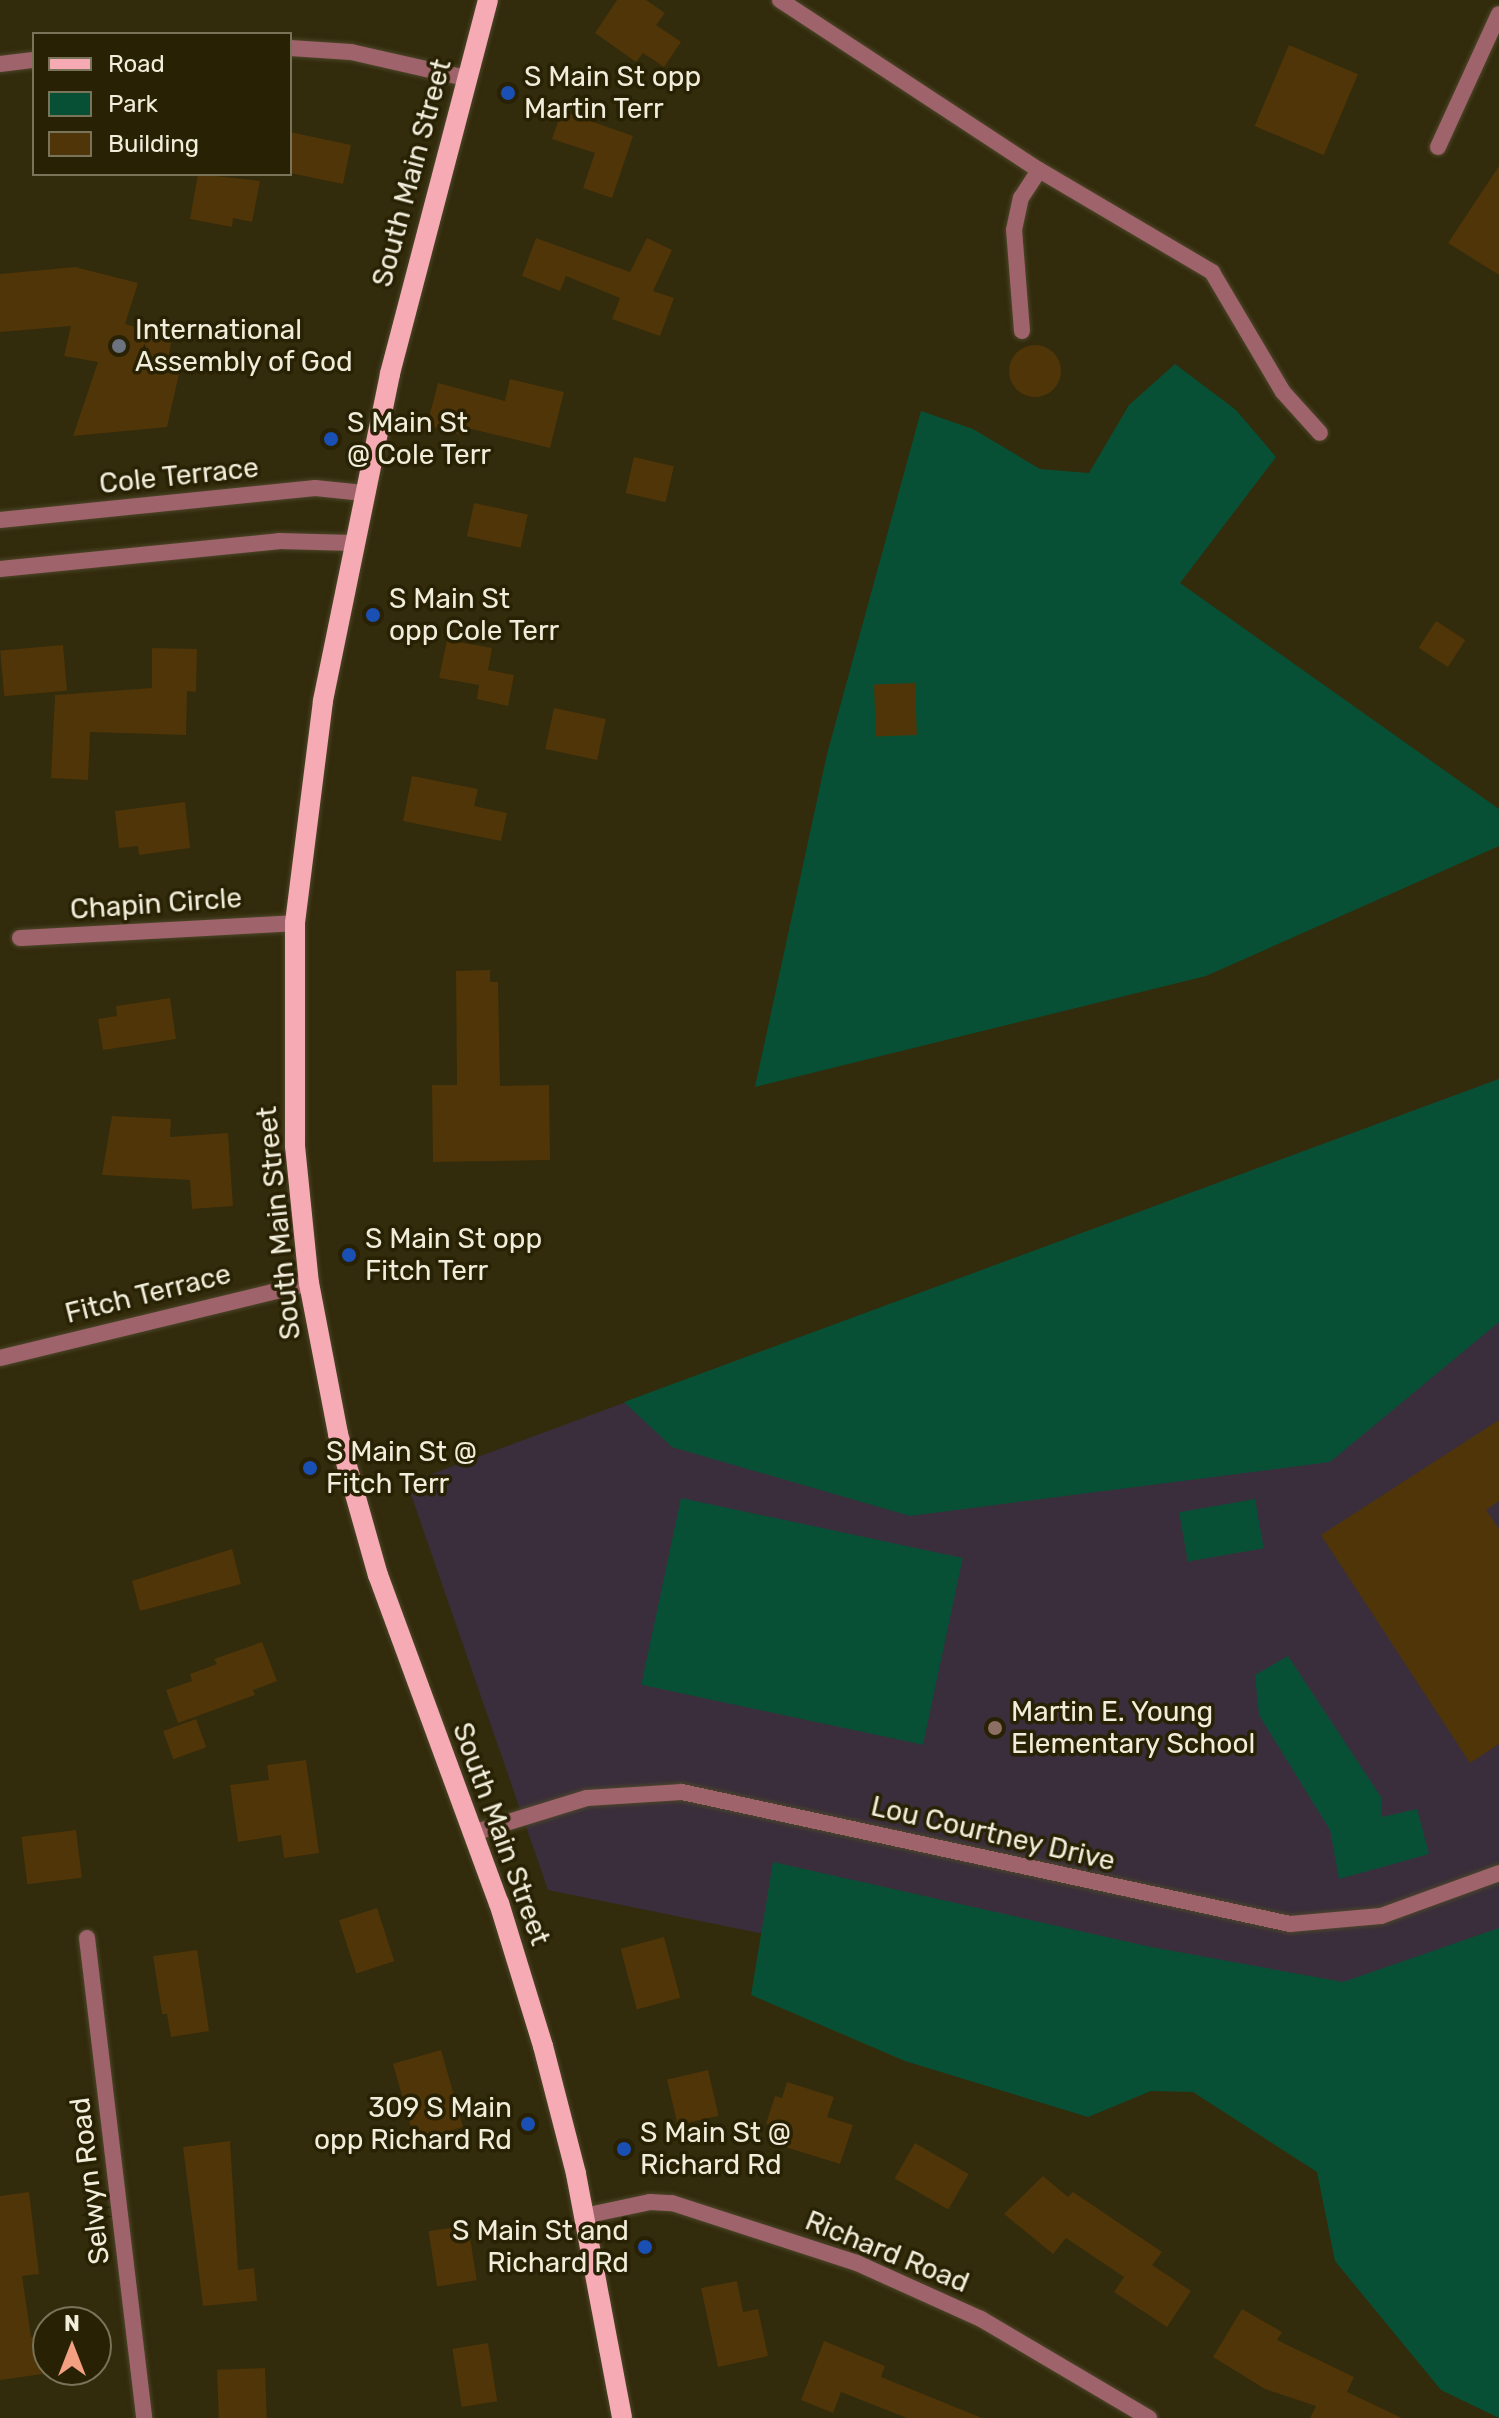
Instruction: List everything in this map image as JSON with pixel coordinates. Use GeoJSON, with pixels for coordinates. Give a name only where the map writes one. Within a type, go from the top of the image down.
{"type":"FeatureCollection","features":[{"type":"Feature","properties":{"kind":"main road","name":"South Main Street"},"geometry":{"type":"LineString","coordinates":[[488,0],[465,78],[364,493],[313,763],[295,923],[294,1132],[309,1283],[338,1434],[363,1526],[473,1833],[543,2046],[584,2216],[622,2418]]}},
{"type":"Feature","properties":{"kind":"street"},"geometry":{"type":"LineString","coordinates":[[785,1],[1039,170],[1212,272],[1283,392],[1320,433]]}},
{"type":"Feature","properties":{"kind":"street"},"geometry":{"type":"LineString","coordinates":[[1438,147],[1493,48],[1499,14]]}},
{"type":"Feature","properties":{"kind":"street"},"geometry":{"type":"LineString","coordinates":[[292,48],[373,56],[465,78]]}},
{"type":"Feature","properties":{"kind":"street"},"geometry":{"type":"LineString","coordinates":[[0,64],[32,60]]}},
{"type":"Feature","properties":{"kind":"street"},"geometry":{"type":"LineString","coordinates":[[1022,331],[1014,230],[1021,198],[1039,170]]}},
{"type":"Feature","properties":{"kind":"street","name":"Cole Terrace"},"geometry":{"type":"LineString","coordinates":[[0,520],[315,488],[364,493]]}},
{"type":"Feature","properties":{"kind":"street"},"geometry":{"type":"LineString","coordinates":[[0,569],[279,541],[353,543]]}},
{"type":"Feature","properties":{"kind":"street","name":"Chapin Circle"},"geometry":{"type":"LineString","coordinates":[[20,938],[295,923]]}},
{"type":"Feature","properties":{"kind":"street","name":"Fitch Terrace"},"geometry":{"type":"LineString","coordinates":[[0,1358],[309,1283]]}},
{"type":"Feature","properties":{"kind":"street","name":"Lou Courtney Drive"},"geometry":{"type":"LineString","coordinates":[[473,1833],[587,1798],[682,1792],[1290,1924],[1381,1916],[1499,1873]]}},
{"type":"Feature","properties":{"kind":"street","name":"Selwyn Road"},"geometry":{"type":"LineString","coordinates":[[87,1938],[144,2418]]}},
{"type":"Feature","properties":{"kind":"street","name":"Richard Road"},"geometry":{"type":"LineString","coordinates":[[584,2216],[650,2202],[672,2203],[857,2263],[981,2319],[1149,2418]]}},
{"type":"Feature","properties":{"kind":"shaded area","name":"Martin E. Young Elementary School"},"geometry":{"type":"Polygon","coordinates":[[[1499,1079],[1499,2258],[1077,1998],[548,1890],[407,1483],[1499,1079]]]}},
{"type":"Feature","properties":{"kind":"green space"},"geometry":{"type":"Polygon","coordinates":[[[1175,364],[1236,410],[1276,457],[1180,583],[1499,809],[1499,846],[1206,976],[755,1087],[827,754],[921,411],[973,429],[1040,469],[1089,473],[1129,405],[1175,364]]]}},
{"type":"Feature","properties":{"kind":"green space"},"geometry":{"type":"Polygon","coordinates":[[[1499,1079],[1499,1322],[1330,1462],[910,1516],[672,1447],[624,1402],[1499,1079]]]}},
{"type":"Feature","properties":{"kind":"green space"},"geometry":{"type":"Polygon","coordinates":[[[681,1498],[963,1558],[923,1745],[641,1685],[681,1498]]]}},
{"type":"Feature","properties":{"kind":"green space"},"geometry":{"type":"Polygon","coordinates":[[[1255,1499],[1264,1548],[1188,1562],[1179,1512],[1255,1499]]]}},
{"type":"Feature","properties":{"kind":"green space"},"geometry":{"type":"Polygon","coordinates":[[[1288,1656],[1381,1797],[1382,1817],[1417,1809],[1429,1854],[1339,1879],[1330,1830],[1259,1715],[1255,1675],[1288,1656]]]}},
{"type":"Feature","properties":{"kind":"green space"},"geometry":{"type":"Polygon","coordinates":[[[773,1862],[1151,1947],[1343,1982],[1499,1928],[1499,2418],[1441,2390],[1335,2261],[1317,2172],[1193,2092],[1151,2091],[1088,2117],[905,2061],[751,1995],[773,1862]]]}},
{"type":"Feature","properties":{"kind":"building"},"geometry":{"type":"Polygon","coordinates":[[[617,0],[646,0],[665,13],[656,25],[681,42],[664,67],[643,53],[636,62],[595,33],[617,0]]]}},
{"type":"Feature","properties":{"kind":"building"},"geometry":{"type":"Polygon","coordinates":[[[1289,45],[1358,74],[1324,155],[1255,126],[1289,45]]]}},
{"type":"Feature","properties":{"kind":"building"},"geometry":{"type":"Polygon","coordinates":[[[562,111],[633,136],[612,198],[583,188],[595,153],[552,139],[562,111]]]}},
{"type":"Feature","properties":{"kind":"building"},"geometry":{"type":"Polygon","coordinates":[[[292,132],[351,145],[343,184],[292,173],[292,132]]]}},
{"type":"Feature","properties":{"kind":"building"},"geometry":{"type":"Polygon","coordinates":[[[1499,166],[1499,275],[1448,243],[1499,166]]]}},
{"type":"Feature","properties":{"kind":"building"},"geometry":{"type":"Polygon","coordinates":[[[198,176],[260,181],[252,222],[233,218],[232,227],[190,219],[198,176]]]}},
{"type":"Feature","properties":{"kind":"building"},"geometry":{"type":"Polygon","coordinates":[[[536,238],[630,272],[647,238],[672,250],[653,291],[674,298],[660,336],[612,319],[620,298],[566,276],[560,291],[522,276],[536,238]]]}},
{"type":"Feature","properties":{"kind":"building","name":"International Assembly of God"},"geometry":{"type":"Polygon","coordinates":[[[75,267],[138,283],[125,324],[172,337],[169,354],[183,356],[167,427],[73,436],[98,362],[64,356],[71,326],[0,332],[0,274],[75,267]]]}},
{"type":"Feature","properties":{"kind":"building"},"geometry":{"type":"Polygon","coordinates":[[[1035,345],[1053,353],[1061,371],[1053,389],[1035,397],[1017,389],[1009,371],[1017,353],[1035,345]]]}},
{"type":"Feature","properties":{"kind":"building"},"geometry":{"type":"Polygon","coordinates":[[[510,379],[564,392],[550,448],[463,427],[461,435],[427,425],[438,383],[505,401],[510,379]]]}},
{"type":"Feature","properties":{"kind":"building"},"geometry":{"type":"Polygon","coordinates":[[[634,457],[674,466],[666,502],[626,493],[634,457]]]}},
{"type":"Feature","properties":{"kind":"building"},"geometry":{"type":"Polygon","coordinates":[[[474,503],[528,514],[521,548],[467,536],[474,503]]]}},
{"type":"Feature","properties":{"kind":"building"},"geometry":{"type":"Polygon","coordinates":[[[1436,621],[1465,640],[1448,667],[1419,648],[1436,621]]]}},
{"type":"Feature","properties":{"kind":"building"},"geometry":{"type":"Polygon","coordinates":[[[447,640],[492,648],[488,670],[514,675],[508,706],[477,699],[479,685],[439,678],[447,640]]]}},
{"type":"Feature","properties":{"kind":"building"},"geometry":{"type":"Polygon","coordinates":[[[63,645],[67,691],[4,696],[0,650],[63,645]]]}},
{"type":"Feature","properties":{"kind":"building"},"geometry":{"type":"Polygon","coordinates":[[[152,648],[197,649],[196,692],[187,691],[186,735],[90,732],[88,780],[51,778],[55,695],[152,688],[152,648]]]}},
{"type":"Feature","properties":{"kind":"building"},"geometry":{"type":"Polygon","coordinates":[[[915,683],[917,735],[876,736],[874,684],[915,683]]]}},
{"type":"Feature","properties":{"kind":"building"},"geometry":{"type":"Polygon","coordinates":[[[554,708],[606,719],[597,760],[545,749],[554,708]]]}},
{"type":"Feature","properties":{"kind":"building"},"geometry":{"type":"Polygon","coordinates":[[[412,776],[478,789],[474,806],[507,813],[501,841],[403,821],[412,776]]]}},
{"type":"Feature","properties":{"kind":"building"},"geometry":{"type":"Polygon","coordinates":[[[185,802],[190,848],[139,855],[138,846],[119,848],[115,811],[185,802]]]}},
{"type":"Feature","properties":{"kind":"building"},"geometry":{"type":"Polygon","coordinates":[[[490,970],[490,982],[498,982],[500,1086],[549,1085],[550,1160],[433,1162],[432,1085],[457,1085],[456,971],[490,970]]]}},
{"type":"Feature","properties":{"kind":"building"},"geometry":{"type":"Polygon","coordinates":[[[170,998],[176,1039],[103,1050],[98,1019],[117,1016],[116,1006],[170,998]]]}},
{"type":"Feature","properties":{"kind":"building"},"geometry":{"type":"Polygon","coordinates":[[[112,1116],[171,1119],[170,1137],[228,1133],[233,1206],[192,1209],[190,1180],[102,1175],[112,1116]]]}},
{"type":"Feature","properties":{"kind":"building"},"geometry":{"type":"Polygon","coordinates":[[[1499,1420],[1499,1501],[1486,1510],[1499,1529],[1499,1744],[1470,1763],[1321,1535],[1499,1420]]]}},
{"type":"Feature","properties":{"kind":"building"},"geometry":{"type":"Polygon","coordinates":[[[232,1549],[241,1584],[140,1611],[132,1581],[232,1549]]]}},
{"type":"Feature","properties":{"kind":"building"},"geometry":{"type":"Polygon","coordinates":[[[262,1642],[277,1681],[253,1690],[255,1695],[178,1723],[166,1690],[192,1681],[190,1674],[217,1664],[214,1659],[262,1642]]]}},
{"type":"Feature","properties":{"kind":"building"},"geometry":{"type":"Polygon","coordinates":[[[196,1719],[206,1747],[173,1759],[163,1731],[196,1719]]]}},
{"type":"Feature","properties":{"kind":"building"},"geometry":{"type":"Polygon","coordinates":[[[306,1760],[319,1853],[284,1858],[281,1835],[238,1842],[230,1785],[269,1780],[267,1765],[306,1760]]]}},
{"type":"Feature","properties":{"kind":"building"},"geometry":{"type":"Polygon","coordinates":[[[76,1830],[82,1878],[27,1884],[21,1837],[76,1830]]]}},
{"type":"Feature","properties":{"kind":"building"},"geometry":{"type":"Polygon","coordinates":[[[377,1908],[394,1961],[356,1974],[339,1920],[377,1908]]]}},
{"type":"Feature","properties":{"kind":"building"},"geometry":{"type":"Polygon","coordinates":[[[664,1937],[680,1998],[637,2010],[621,1949],[664,1937]]]}},
{"type":"Feature","properties":{"kind":"building"},"geometry":{"type":"Polygon","coordinates":[[[197,1950],[209,2031],[171,2037],[167,2014],[162,2014],[153,1956],[197,1950]]]}},
{"type":"Feature","properties":{"kind":"building"},"geometry":{"type":"Polygon","coordinates":[[[441,2050],[463,2127],[415,2141],[393,2064],[441,2050]]]}},
{"type":"Feature","properties":{"kind":"building"},"geometry":{"type":"Polygon","coordinates":[[[708,2070],[719,2116],[678,2125],[667,2079],[708,2070]]]}},
{"type":"Feature","properties":{"kind":"building"},"geometry":{"type":"Polygon","coordinates":[[[787,2082],[834,2097],[827,2117],[853,2125],[840,2164],[779,2145],[784,2130],[766,2124],[775,2096],[782,2098],[787,2082]]]}},
{"type":"Feature","properties":{"kind":"building"},"geometry":{"type":"Polygon","coordinates":[[[230,2141],[238,2270],[254,2268],[257,2301],[203,2306],[183,2147],[230,2141]]]}},
{"type":"Feature","properties":{"kind":"building"},"geometry":{"type":"Polygon","coordinates":[[[915,2143],[969,2174],[948,2210],[894,2179],[915,2143]]]}},
{"type":"Feature","properties":{"kind":"building"},"geometry":{"type":"Polygon","coordinates":[[[1043,2176],[1068,2197],[1073,2192],[1162,2252],[1152,2265],[1191,2291],[1167,2327],[1114,2292],[1124,2277],[1066,2238],[1053,2254],[1004,2214],[1043,2176]]]}},
{"type":"Feature","properties":{"kind":"building"},"geometry":{"type":"Polygon","coordinates":[[[29,2192],[39,2274],[22,2276],[32,2337],[32,2376],[0,2380],[0,2196],[29,2192]]]}},
{"type":"Feature","properties":{"kind":"building"},"geometry":{"type":"Polygon","coordinates":[[[468,2225],[477,2280],[437,2287],[428,2231],[468,2225]]]}},
{"type":"Feature","properties":{"kind":"building"},"geometry":{"type":"Polygon","coordinates":[[[737,2281],[743,2312],[758,2309],[768,2356],[718,2367],[701,2288],[737,2281]]]}},
{"type":"Feature","properties":{"kind":"building"},"geometry":{"type":"Polygon","coordinates":[[[1242,2309],[1282,2332],[1277,2340],[1354,2377],[1347,2392],[1402,2418],[1310,2418],[1316,2406],[1265,2389],[1213,2357],[1242,2309]]]}},
{"type":"Feature","properties":{"kind":"building"},"geometry":{"type":"Polygon","coordinates":[[[824,2341],[885,2366],[881,2377],[982,2418],[907,2418],[841,2392],[833,2413],[801,2400],[824,2341]]]}},
{"type":"Feature","properties":{"kind":"building"},"geometry":{"type":"Polygon","coordinates":[[[488,2343],[497,2401],[462,2407],[452,2349],[488,2343]]]}},
{"type":"Feature","properties":{"kind":"building"},"geometry":{"type":"Polygon","coordinates":[[[265,2368],[267,2418],[219,2418],[217,2370],[265,2368]]]}},
{"type":"Feature","properties":{"kind":"place","name":"S Main St opp Martin Terr"},"geometry":{"type":"Point","coordinates":[508,93]}},
{"type":"Feature","properties":{"kind":"place","name":"International Assembly of God"},"geometry":{"type":"Point","coordinates":[119,346]}},
{"type":"Feature","properties":{"kind":"place","name":"S Main St @ Cole Terr"},"geometry":{"type":"Point","coordinates":[331,439]}},
{"type":"Feature","properties":{"kind":"place","name":"S Main St opp Cole Terr"},"geometry":{"type":"Point","coordinates":[373,615]}},
{"type":"Feature","properties":{"kind":"place","name":"S Main St opp Fitch Terr"},"geometry":{"type":"Point","coordinates":[349,1255]}},
{"type":"Feature","properties":{"kind":"place","name":"S Main St @ Fitch Terr"},"geometry":{"type":"Point","coordinates":[310,1468]}},
{"type":"Feature","properties":{"kind":"place","name":"Martin E. Young Elementary School"},"geometry":{"type":"Point","coordinates":[995,1728]}},
{"type":"Feature","properties":{"kind":"place","name":"309 S Main opp Richard Rd"},"geometry":{"type":"Point","coordinates":[528,2124]}},
{"type":"Feature","properties":{"kind":"place","name":"S Main St @ Richard Rd"},"geometry":{"type":"Point","coordinates":[624,2149]}},
{"type":"Feature","properties":{"kind":"place","name":"S Main St and Richard Rd"},"geometry":{"type":"Point","coordinates":[645,2247]}}]}
